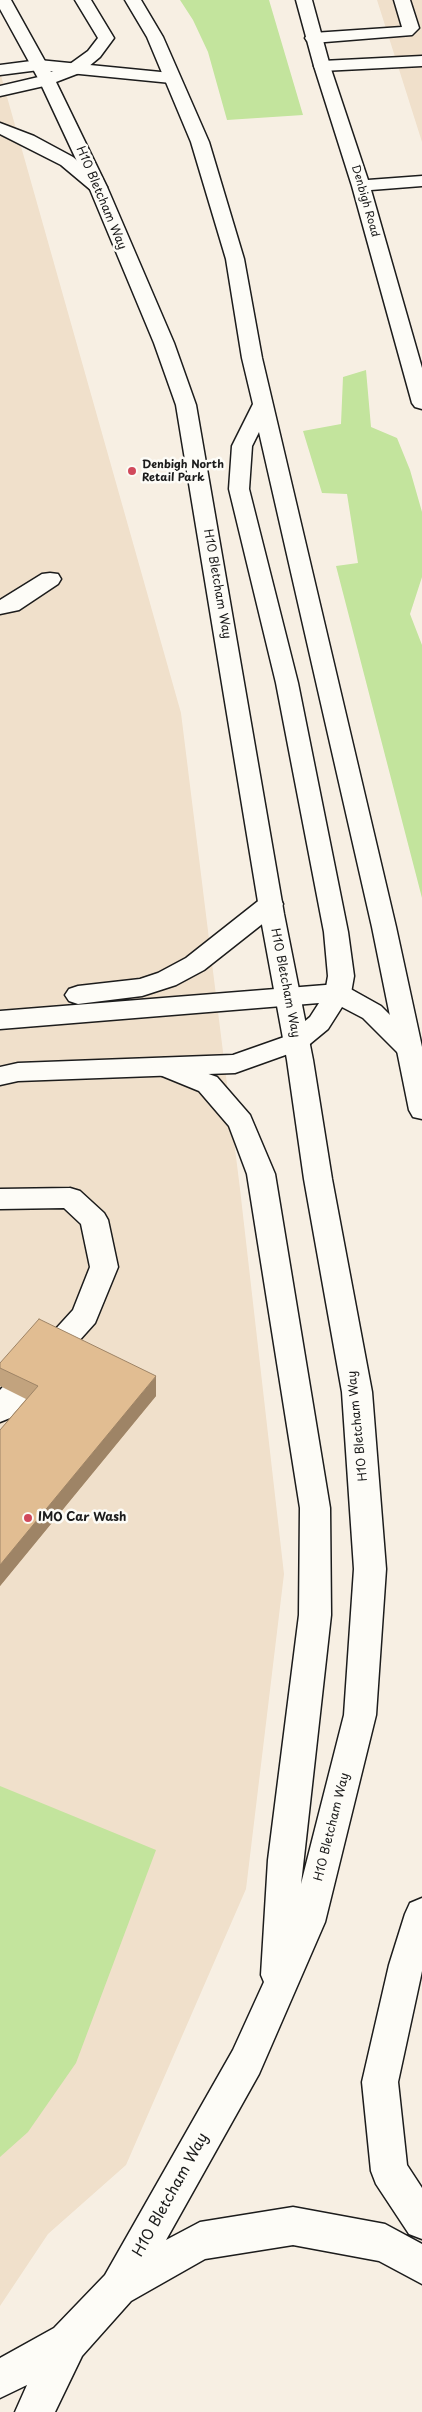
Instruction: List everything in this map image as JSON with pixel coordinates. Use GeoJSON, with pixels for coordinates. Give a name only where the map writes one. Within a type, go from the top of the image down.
{"type":"FeatureCollection","features":[{"type":"Feature","properties":{"kind":"street","name":"H10 Bletcham Way"},"geometry":{"type":"LineString","coordinates":[[3,0],[47,80],[98,187],[164,343],[186,405],[318,1179],[357,1392],[370,1569],[360,1715],[308,1922],[246,2062],[118,2288]]}},
{"type":"Feature","properties":{"kind":"street"},"geometry":{"type":"LineString","coordinates":[[0,92],[47,80],[76,68],[94,54],[106,38],[83,0]]}},
{"type":"Feature","properties":{"kind":"street"},"geometry":{"type":"LineString","coordinates":[[133,0],[155,37],[200,142],[235,259],[263,403],[384,927],[422,1110]]}},
{"type":"Feature","properties":{"kind":"street","name":"Denbigh Road"},"geometry":{"type":"LineString","coordinates":[[304,0],[322,66],[361,186],[422,403]]}},
{"type":"Feature","properties":{"kind":"street"},"geometry":{"type":"LineString","coordinates":[[314,38],[406,32],[411,28],[402,0]]}},
{"type":"Feature","properties":{"kind":"street"},"geometry":{"type":"LineString","coordinates":[[322,66],[422,61]]}},
{"type":"Feature","properties":{"kind":"street"},"geometry":{"type":"LineString","coordinates":[[0,70],[39,65],[171,78]]}},
{"type":"Feature","properties":{"kind":"street"},"geometry":{"type":"LineString","coordinates":[[0,128],[28,140],[67,161],[98,187]]}},
{"type":"Feature","properties":{"kind":"street"},"geometry":{"type":"LineString","coordinates":[[361,186],[422,181]]}},
{"type":"Feature","properties":{"kind":"street"},"geometry":{"type":"LineString","coordinates":[[0,1076],[18,1072],[235,1064],[296,1042],[319,1022],[338,993],[341,976],[336,932],[289,692],[266,588],[239,489],[242,446],[263,403]]}},
{"type":"Feature","properties":{"kind":"street"},"geometry":{"type":"LineString","coordinates":[[0,607],[11,605],[50,579]]}},
{"type":"Feature","properties":{"kind":"street"},"geometry":{"type":"LineString","coordinates":[[0,1004],[142,987],[167,978],[195,964],[271,904]]}},
{"type":"Feature","properties":{"kind":"street"},"geometry":{"type":"LineString","coordinates":[[0,1020],[338,993],[372,1012],[409,1049]]}},
{"type":"Feature","properties":{"kind":"street","name":"H10 Bletcham Way"},"geometry":{"type":"LineString","coordinates":[[164,1067],[208,1084],[241,1122],[261,1174],[315,1508],[315,1615],[285,1860],[276,1994]]}},
{"type":"Feature","properties":{"kind":"street"},"geometry":{"type":"LineString","coordinates":[[0,1199],[70,1198],[94,1220],[104,1267],[85,1315],[0,1410]]}},
{"type":"Feature","properties":{"kind":"street"},"geometry":{"type":"LineString","coordinates":[[422,1914],[406,1964],[380,2082],[389,2170],[422,2221]]}},
{"type":"Feature","properties":{"kind":"street"},"geometry":{"type":"LineString","coordinates":[[35,2412],[68,2342],[118,2288],[200,2241],[293,2226],[385,2244],[422,2265]]}},
{"type":"Feature","properties":{"kind":"street"},"geometry":{"type":"LineString","coordinates":[[0,2379],[68,2342]]}},
{"type":"Feature","properties":{"kind":"shaded area"},"geometry":{"type":"Polygon","coordinates":[[[377,0],[422,0],[422,142],[377,0]]]}},
{"type":"Feature","properties":{"kind":"shaded area"},"geometry":{"type":"Polygon","coordinates":[[[0,72],[181,713],[240,1189],[284,1574],[246,1889],[126,2165],[48,2234],[0,2306],[0,72]]]}},
{"type":"Feature","properties":{"kind":"green space"},"geometry":{"type":"Polygon","coordinates":[[[180,0],[269,0],[303,115],[227,120],[208,52],[193,20],[180,0]]]}},
{"type":"Feature","properties":{"kind":"green space"},"geometry":{"type":"Polygon","coordinates":[[[366,370],[371,427],[397,438],[410,470],[422,512],[422,577],[410,614],[422,645],[422,898],[336,566],[358,563],[347,494],[322,493],[303,431],[341,424],[343,377],[366,370]]]}},
{"type":"Feature","properties":{"kind":"green space"},"geometry":{"type":"Polygon","coordinates":[[[0,1786],[156,1850],[76,2063],[28,2132],[0,2157],[0,1786]]]}},
{"type":"Feature","properties":{"kind":"building","name":"IMO Car Wash"},"geometry":{"type":"Polygon","coordinates":[[[39,1319],[156,1376],[0,1565],[0,1430],[38,1386],[0,1368],[0,1363],[39,1319]]]}},
{"type":"Feature","properties":{"kind":"place","name":"Denbigh North Retail Park"},"geometry":{"type":"Point","coordinates":[132,471]}},
{"type":"Feature","properties":{"kind":"place","name":"IMO Car Wash"},"geometry":{"type":"Point","coordinates":[28,1518]}}]}
